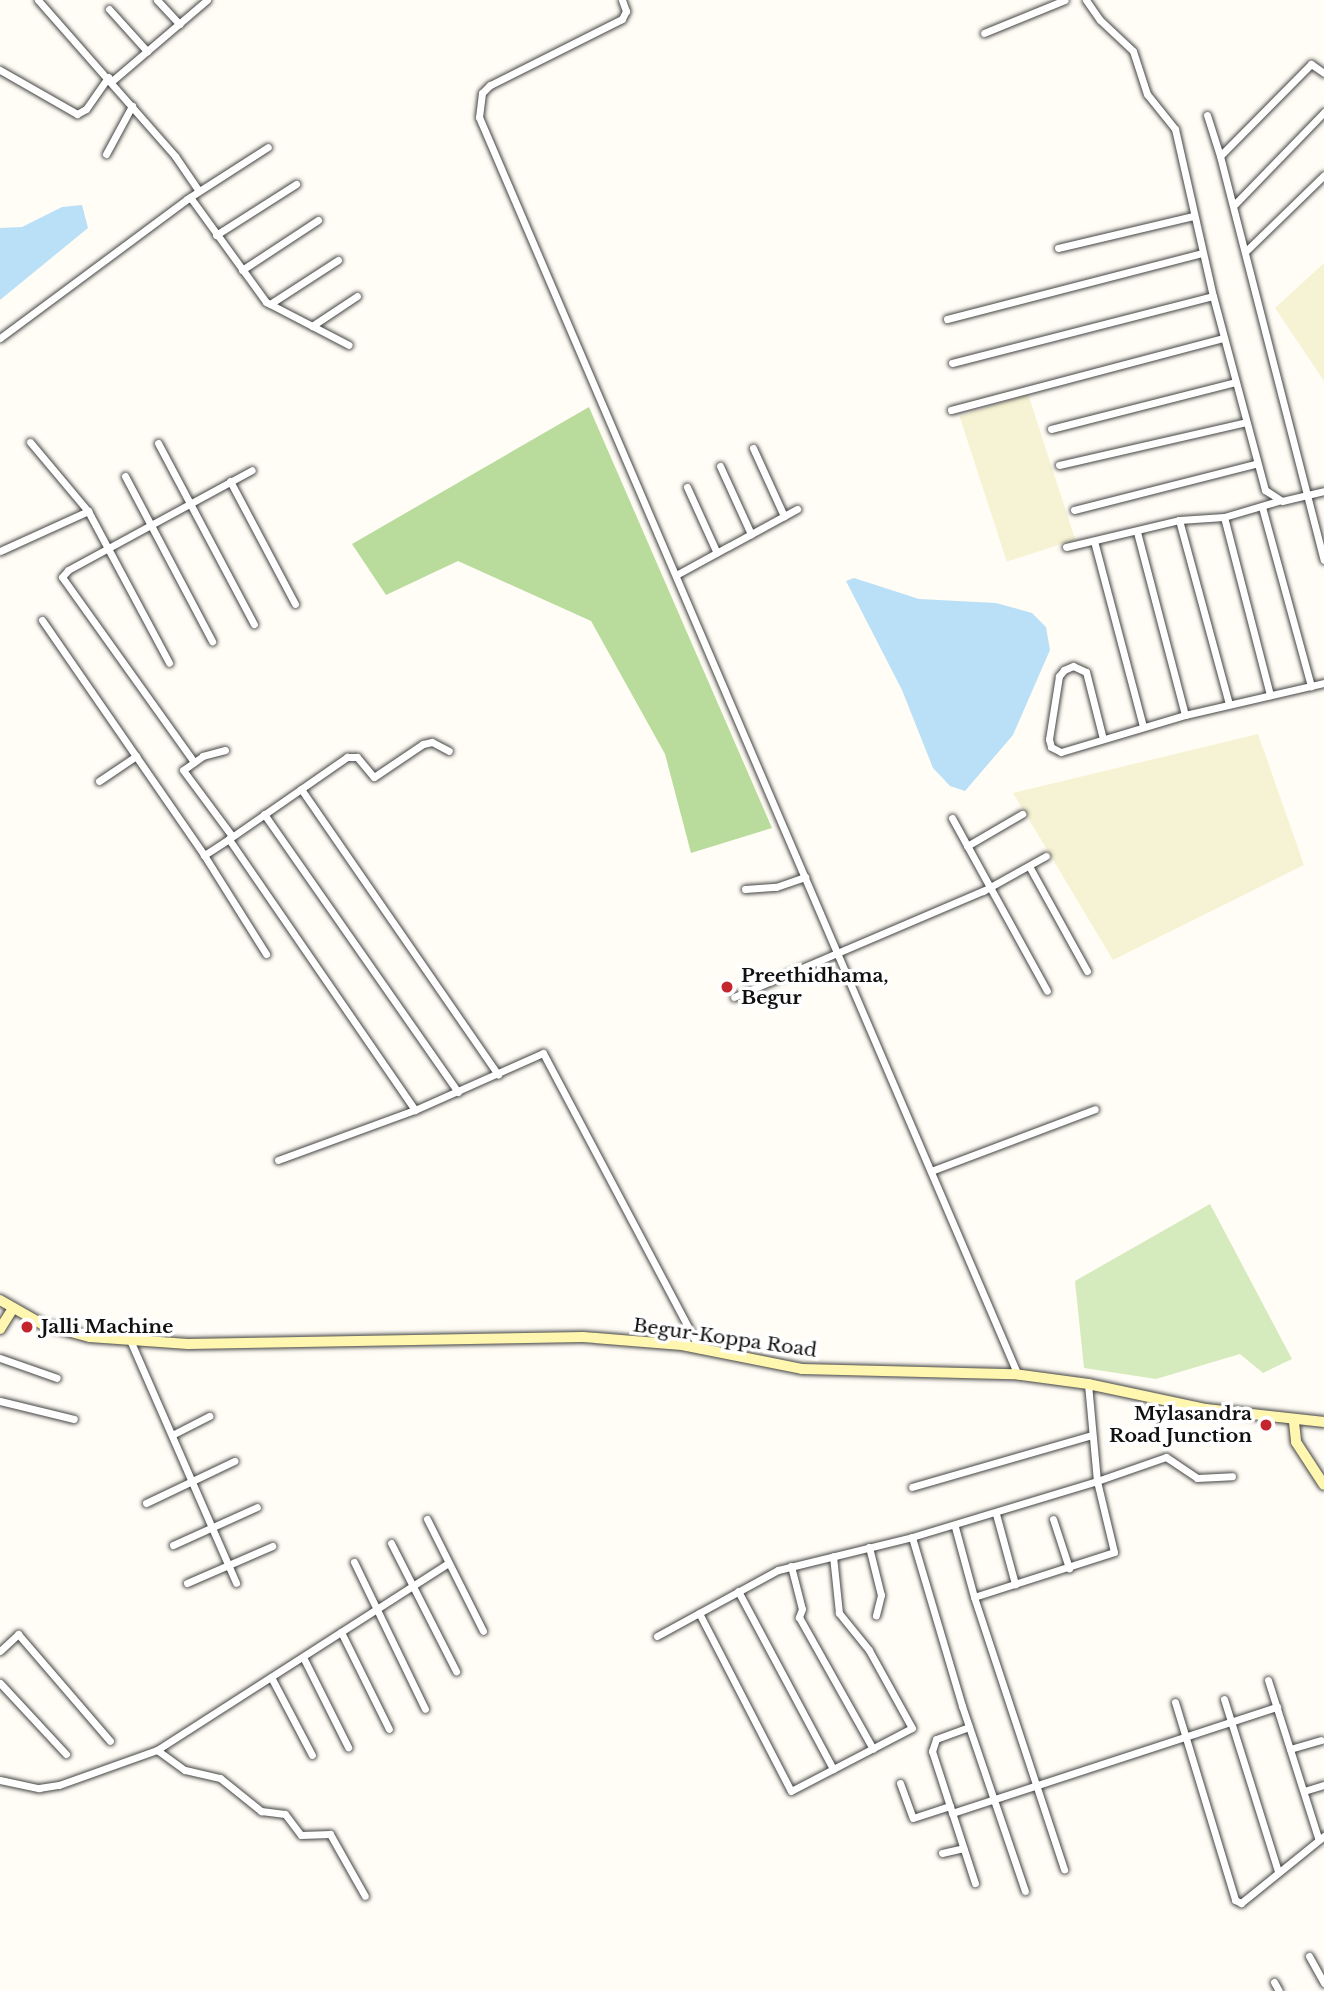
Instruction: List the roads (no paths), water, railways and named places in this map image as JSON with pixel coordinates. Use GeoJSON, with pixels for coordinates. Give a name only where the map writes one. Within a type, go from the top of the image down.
{"type":"FeatureCollection","features":[{"type":"Feature","properties":{"kind":"main road","name":"Begur-Koppa Road"},"geometry":{"type":"LineString","coordinates":[[0,1300],[12,1310],[64,1332],[130,1340],[188,1344],[583,1337],[700,1349],[802,1369],[1018,1374],[1088,1384],[1294,1422],[1324,1422]]}},
{"type":"Feature","properties":{"kind":"main road"},"geometry":{"type":"LineString","coordinates":[[0,1329],[12,1310]]}},
{"type":"Feature","properties":{"kind":"main road"},"geometry":{"type":"LineString","coordinates":[[1294,1422],[1296,1442],[1324,1485]]}},
{"type":"Feature","properties":{"kind":"street"},"geometry":{"type":"LineString","coordinates":[[38,0],[110,79],[199,191]]}},
{"type":"Feature","properties":{"kind":"street"},"geometry":{"type":"LineString","coordinates":[[158,0],[179,24]]}},
{"type":"Feature","properties":{"kind":"street"},"geometry":{"type":"LineString","coordinates":[[0,71],[76,114],[86,109],[110,79],[208,0]]}},
{"type":"Feature","properties":{"kind":"street"},"geometry":{"type":"LineString","coordinates":[[622,0],[626,11],[622,19],[509,73],[482,93],[477,105],[518,216],[676,575],[1018,1374]]}},
{"type":"Feature","properties":{"kind":"street"},"geometry":{"type":"LineString","coordinates":[[984,33],[1065,0]]}},
{"type":"Feature","properties":{"kind":"street"},"geometry":{"type":"LineString","coordinates":[[1086,0],[1100,20],[1133,51],[1147,93],[1172,121],[1255,464],[1265,490],[1278,501]]}},
{"type":"Feature","properties":{"kind":"street"},"geometry":{"type":"LineString","coordinates":[[109,9],[147,51]]}},
{"type":"Feature","properties":{"kind":"street"},"geometry":{"type":"LineString","coordinates":[[1220,156],[1311,64],[1324,73]]}},
{"type":"Feature","properties":{"kind":"street"},"geometry":{"type":"LineString","coordinates":[[106,154],[132,106]]}},
{"type":"Feature","properties":{"kind":"street"},"geometry":{"type":"LineString","coordinates":[[1235,204],[1324,112]]}},
{"type":"Feature","properties":{"kind":"street"},"geometry":{"type":"LineString","coordinates":[[1207,115],[1235,204],[1324,560]]}},
{"type":"Feature","properties":{"kind":"street"},"geometry":{"type":"LineString","coordinates":[[0,338],[190,197],[268,147]]}},
{"type":"Feature","properties":{"kind":"street"},"geometry":{"type":"LineString","coordinates":[[1247,250],[1324,175]]}},
{"type":"Feature","properties":{"kind":"street"},"geometry":{"type":"LineString","coordinates":[[216,235],[296,184]]}},
{"type":"Feature","properties":{"kind":"street"},"geometry":{"type":"LineString","coordinates":[[190,197],[270,304],[349,345]]}},
{"type":"Feature","properties":{"kind":"street"},"geometry":{"type":"LineString","coordinates":[[1058,248],[1193,216]]}},
{"type":"Feature","properties":{"kind":"street"},"geometry":{"type":"LineString","coordinates":[[242,270],[318,220]]}},
{"type":"Feature","properties":{"kind":"street"},"geometry":{"type":"LineString","coordinates":[[947,319],[1202,253]]}},
{"type":"Feature","properties":{"kind":"street"},"geometry":{"type":"LineString","coordinates":[[270,304],[338,260]]}},
{"type":"Feature","properties":{"kind":"street"},"geometry":{"type":"LineString","coordinates":[[312,326],[357,296]]}},
{"type":"Feature","properties":{"kind":"street"},"geometry":{"type":"LineString","coordinates":[[951,363],[1213,296]]}},
{"type":"Feature","properties":{"kind":"street"},"geometry":{"type":"LineString","coordinates":[[951,410],[1224,338]]}},
{"type":"Feature","properties":{"kind":"street"},"geometry":{"type":"LineString","coordinates":[[1051,429],[1235,382]]}},
{"type":"Feature","properties":{"kind":"street"},"geometry":{"type":"LineString","coordinates":[[1059,465],[1246,422]]}},
{"type":"Feature","properties":{"kind":"street"},"geometry":{"type":"LineString","coordinates":[[30,442],[88,511],[169,663]]}},
{"type":"Feature","properties":{"kind":"street"},"geometry":{"type":"LineString","coordinates":[[158,443],[254,624]]}},
{"type":"Feature","properties":{"kind":"street"},"geometry":{"type":"LineString","coordinates":[[753,448],[784,516]]}},
{"type":"Feature","properties":{"kind":"street"},"geometry":{"type":"LineString","coordinates":[[1074,510],[1255,464]]}},
{"type":"Feature","properties":{"kind":"street"},"geometry":{"type":"LineString","coordinates":[[720,466],[751,534]]}},
{"type":"Feature","properties":{"kind":"street"},"geometry":{"type":"LineString","coordinates":[[194,762],[62,577],[108,548],[251,470]]}},
{"type":"Feature","properties":{"kind":"street"},"geometry":{"type":"LineString","coordinates":[[125,476],[212,641]]}},
{"type":"Feature","properties":{"kind":"street"},"geometry":{"type":"LineString","coordinates":[[230,481],[295,604]]}},
{"type":"Feature","properties":{"kind":"street"},"geometry":{"type":"LineString","coordinates":[[687,487],[717,553]]}},
{"type":"Feature","properties":{"kind":"street"},"geometry":{"type":"LineString","coordinates":[[1066,547],[1179,520],[1224,517],[1324,491]]}},
{"type":"Feature","properties":{"kind":"street"},"geometry":{"type":"LineString","coordinates":[[1262,508],[1311,686]]}},
{"type":"Feature","properties":{"kind":"street"},"geometry":{"type":"LineString","coordinates":[[676,575],[797,509]]}},
{"type":"Feature","properties":{"kind":"street"},"geometry":{"type":"LineString","coordinates":[[1,548],[88,511]]}},
{"type":"Feature","properties":{"kind":"street"},"geometry":{"type":"LineString","coordinates":[[1224,517],[1270,695]]}},
{"type":"Feature","properties":{"kind":"street"},"geometry":{"type":"LineString","coordinates":[[1179,520],[1229,704]]}},
{"type":"Feature","properties":{"kind":"street"},"geometry":{"type":"LineString","coordinates":[[1137,532],[1185,715]]}},
{"type":"Feature","properties":{"kind":"street"},"geometry":{"type":"LineString","coordinates":[[1094,541],[1143,726]]}},
{"type":"Feature","properties":{"kind":"street"},"geometry":{"type":"LineString","coordinates":[[42,620],[204,855],[266,954]]}},
{"type":"Feature","properties":{"kind":"street"},"geometry":{"type":"LineString","coordinates":[[1103,738],[1086,672],[1073,666],[1064,670],[1059,676],[1051,747],[1061,752],[1143,726],[1324,682]]}},
{"type":"Feature","properties":{"kind":"street"},"geometry":{"type":"LineString","coordinates":[[204,855],[348,757],[357,757],[374,777],[427,742],[449,751]]}},
{"type":"Feature","properties":{"kind":"street"},"geometry":{"type":"LineString","coordinates":[[225,750],[194,762],[183,770],[415,1110]]}},
{"type":"Feature","properties":{"kind":"street"},"geometry":{"type":"LineString","coordinates":[[99,780],[136,756]]}},
{"type":"Feature","properties":{"kind":"street"},"geometry":{"type":"LineString","coordinates":[[301,789],[498,1075]]}},
{"type":"Feature","properties":{"kind":"street"},"geometry":{"type":"LineString","coordinates":[[264,814],[458,1092]]}},
{"type":"Feature","properties":{"kind":"street"},"geometry":{"type":"LineString","coordinates":[[967,846],[1022,814]]}},
{"type":"Feature","properties":{"kind":"street"},"geometry":{"type":"LineString","coordinates":[[952,818],[1047,991]]}},
{"type":"Feature","properties":{"kind":"street"},"geometry":{"type":"LineString","coordinates":[[734,997],[991,888],[1046,856]]}},
{"type":"Feature","properties":{"kind":"street"},"geometry":{"type":"LineString","coordinates":[[1029,866],[1087,971]]}},
{"type":"Feature","properties":{"kind":"street"},"geometry":{"type":"LineString","coordinates":[[745,889],[776,887],[805,877]]}},
{"type":"Feature","properties":{"kind":"street"},"geometry":{"type":"LineString","coordinates":[[278,1160],[415,1110],[498,1075],[540,1053],[549,1058],[700,1349]]}},
{"type":"Feature","properties":{"kind":"street"},"geometry":{"type":"LineString","coordinates":[[932,1171],[1095,1109]]}},
{"type":"Feature","properties":{"kind":"street"},"geometry":{"type":"LineString","coordinates":[[130,1340],[236,1583]]}},
{"type":"Feature","properties":{"kind":"street"},"geometry":{"type":"LineString","coordinates":[[0,1358],[57,1378]]}},
{"type":"Feature","properties":{"kind":"street"},"geometry":{"type":"LineString","coordinates":[[974,1597],[1114,1552],[1097,1480],[1088,1384]]}},
{"type":"Feature","properties":{"kind":"street"},"geometry":{"type":"LineString","coordinates":[[0,1401],[74,1419]]}},
{"type":"Feature","properties":{"kind":"street"},"geometry":{"type":"LineString","coordinates":[[172,1435],[209,1416]]}},
{"type":"Feature","properties":{"kind":"street"},"geometry":{"type":"LineString","coordinates":[[912,1487],[1092,1435]]}},
{"type":"Feature","properties":{"kind":"street"},"geometry":{"type":"LineString","coordinates":[[657,1636],[738,1591],[791,1566],[955,1527],[1167,1457],[1197,1478],[1232,1476]]}},
{"type":"Feature","properties":{"kind":"street"},"geometry":{"type":"LineString","coordinates":[[146,1503],[234,1461]]}},
{"type":"Feature","properties":{"kind":"street"},"geometry":{"type":"LineString","coordinates":[[173,1545],[257,1507]]}},
{"type":"Feature","properties":{"kind":"street"},"geometry":{"type":"LineString","coordinates":[[996,1514],[1015,1584]]}},
{"type":"Feature","properties":{"kind":"street"},"geometry":{"type":"LineString","coordinates":[[427,1519],[483,1631]]}},
{"type":"Feature","properties":{"kind":"street"},"geometry":{"type":"LineString","coordinates":[[1053,1519],[1069,1567]]}},
{"type":"Feature","properties":{"kind":"street"},"geometry":{"type":"LineString","coordinates":[[955,1527],[974,1597],[1064,1869]]}},
{"type":"Feature","properties":{"kind":"street"},"geometry":{"type":"LineString","coordinates":[[912,1537],[969,1727],[1025,1891]]}},
{"type":"Feature","properties":{"kind":"street"},"geometry":{"type":"LineString","coordinates":[[391,1543],[456,1671]]}},
{"type":"Feature","properties":{"kind":"street"},"geometry":{"type":"LineString","coordinates":[[187,1583],[272,1546]]}},
{"type":"Feature","properties":{"kind":"street"},"geometry":{"type":"LineString","coordinates":[[869,1548],[881,1595],[876,1615]]}},
{"type":"Feature","properties":{"kind":"street"},"geometry":{"type":"LineString","coordinates":[[699,1613],[791,1791],[912,1728],[869,1650],[839,1613],[833,1556]]}},
{"type":"Feature","properties":{"kind":"street"},"geometry":{"type":"LineString","coordinates":[[354,1562],[425,1709]]}},
{"type":"Feature","properties":{"kind":"street"},"geometry":{"type":"LineString","coordinates":[[0,1780],[39,1788],[59,1785],[157,1750],[448,1563]]}},
{"type":"Feature","properties":{"kind":"street"},"geometry":{"type":"LineString","coordinates":[[791,1566],[802,1609],[799,1617],[873,1749]]}},
{"type":"Feature","properties":{"kind":"street"},"geometry":{"type":"LineString","coordinates":[[738,1591],[833,1769]]}},
{"type":"Feature","properties":{"kind":"street"},"geometry":{"type":"LineString","coordinates":[[341,1632],[389,1729]]}},
{"type":"Feature","properties":{"kind":"street"},"geometry":{"type":"LineString","coordinates":[[0,1651],[18,1634],[110,1741]]}},
{"type":"Feature","properties":{"kind":"street"},"geometry":{"type":"LineString","coordinates":[[303,1657],[348,1747]]}},
{"type":"Feature","properties":{"kind":"street"},"geometry":{"type":"LineString","coordinates":[[271,1677],[312,1755]]}},
{"type":"Feature","properties":{"kind":"street"},"geometry":{"type":"LineString","coordinates":[[1175,1702],[1235,1900],[1241,1903],[1321,1837],[1269,1680]]}},
{"type":"Feature","properties":{"kind":"street"},"geometry":{"type":"LineString","coordinates":[[0,1683],[66,1754]]}},
{"type":"Feature","properties":{"kind":"street"},"geometry":{"type":"LineString","coordinates":[[1224,1699],[1278,1871]]}},
{"type":"Feature","properties":{"kind":"street"},"geometry":{"type":"LineString","coordinates":[[900,1783],[913,1818],[951,1810],[1277,1707]]}},
{"type":"Feature","properties":{"kind":"street"},"geometry":{"type":"LineString","coordinates":[[969,1727],[932,1744],[975,1883]]}},
{"type":"Feature","properties":{"kind":"street"},"geometry":{"type":"LineString","coordinates":[[1290,1749],[1321,1740]]}},
{"type":"Feature","properties":{"kind":"street"},"geometry":{"type":"LineString","coordinates":[[157,1750],[185,1770],[220,1778],[261,1811],[285,1814],[301,1835],[330,1834],[365,1896]]}},
{"type":"Feature","properties":{"kind":"street"},"geometry":{"type":"LineString","coordinates":[[1304,1791],[1324,1785]]}},
{"type":"Feature","properties":{"kind":"street"},"geometry":{"type":"LineString","coordinates":[[942,1853],[963,1848]]}},
{"type":"Feature","properties":{"kind":"street"},"geometry":{"type":"LineString","coordinates":[[1309,1956],[1324,1983]]}},
{"type":"Feature","properties":{"kind":"street"},"geometry":{"type":"LineString","coordinates":[[1274,1982],[1279,1991]]}},
{"type":"Feature","properties":{"kind":"water"},"geometry":{"type":"Polygon","coordinates":[[[82,205],[88,228],[0,300],[0,228],[22,227],[62,207],[82,205]]]}},
{"type":"Feature","properties":{"kind":"water"},"geometry":{"type":"Polygon","coordinates":[[[854,578],[919,599],[996,603],[1032,613],[1046,627],[1050,650],[1013,735],[965,791],[950,786],[933,768],[902,690],[846,581],[854,578]]]}},
{"type":"Feature","properties":{"kind":"place","name":"Preethidhama, Begur"},"geometry":{"type":"Point","coordinates":[727,987]}},
{"type":"Feature","properties":{"kind":"place","name":"Jalli Machine"},"geometry":{"type":"Point","coordinates":[27,1327]}},
{"type":"Feature","properties":{"kind":"place","name":"Mylasandra Road Junction"},"geometry":{"type":"Point","coordinates":[1266,1425]}}]}
